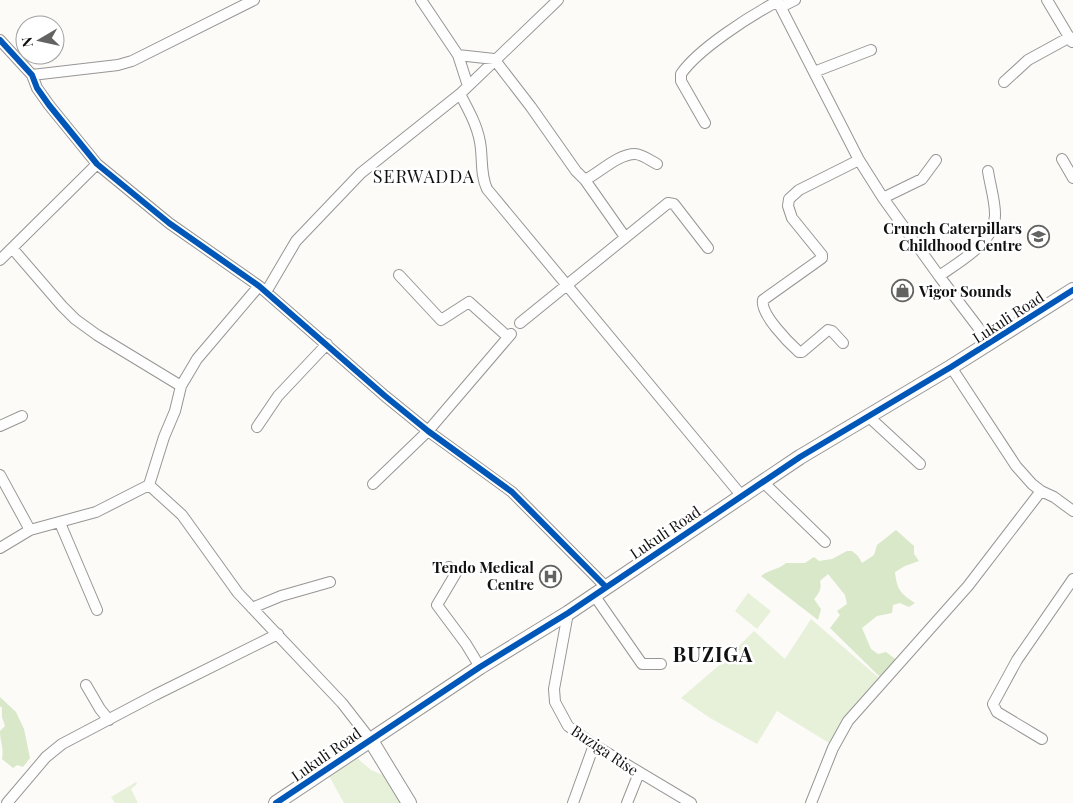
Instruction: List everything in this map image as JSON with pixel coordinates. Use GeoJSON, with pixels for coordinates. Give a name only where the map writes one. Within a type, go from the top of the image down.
{"type":"FeatureCollection","features":[{"type":"Feature","properties":{"kind":"street"},"geometry":{"type":"LineString","coordinates":[[32,75],[111,66],[132,61],[254,0]]}},
{"type":"Feature","properties":{"kind":"street"},"geometry":{"type":"LineString","coordinates":[[421,0],[458,54],[468,86]]}},
{"type":"Feature","properties":{"kind":"street"},"geometry":{"type":"LineString","coordinates":[[0,548],[30,530],[96,512],[149,485],[164,437],[175,411],[181,386],[196,359],[262,289],[296,242],[316,219],[361,173],[460,94],[558,0]]}},
{"type":"Feature","properties":{"kind":"street"},"geometry":{"type":"LineString","coordinates":[[704,123],[681,81],[681,74],[720,38],[779,3],[795,0]]}},
{"type":"Feature","properties":{"kind":"street"},"geometry":{"type":"LineString","coordinates":[[1004,82],[1028,60],[1071,40],[1047,0]]}},
{"type":"Feature","properties":{"kind":"street"},"geometry":{"type":"LineString","coordinates":[[779,3],[859,160],[883,198],[990,343]]}},
{"type":"Feature","properties":{"kind":"street"},"geometry":{"type":"LineString","coordinates":[[0,40],[32,75],[37,88],[49,105],[97,164],[169,223],[262,289],[428,431],[512,492],[600,591],[642,664],[661,664]]}},
{"type":"Feature","properties":{"kind":"street"},"geometry":{"type":"LineString","coordinates":[[814,72],[871,50]]}},
{"type":"Feature","properties":{"kind":"street"},"geometry":{"type":"LineString","coordinates":[[458,54],[494,60],[531,107],[576,171],[585,180],[625,238]]}},
{"type":"Feature","properties":{"kind":"street"},"geometry":{"type":"LineString","coordinates":[[460,94],[471,115],[480,140],[482,174],[487,189],[741,495]]}},
{"type":"Feature","properties":{"kind":"street"},"geometry":{"type":"LineString","coordinates":[[585,180],[616,160],[633,154],[637,154],[657,164]]}},
{"type":"Feature","properties":{"kind":"street"},"geometry":{"type":"LineString","coordinates":[[1062,159],[1073,178]]}},
{"type":"Feature","properties":{"kind":"street"},"geometry":{"type":"LineString","coordinates":[[843,343],[832,331],[828,330],[800,352],[767,315],[762,304],[763,300],[822,258],[822,255],[792,218],[788,206],[789,199],[799,190],[859,160]]}},
{"type":"Feature","properties":{"kind":"street"},"geometry":{"type":"LineString","coordinates":[[883,198],[922,179],[936,160]]}},
{"type":"Feature","properties":{"kind":"street"},"geometry":{"type":"LineString","coordinates":[[0,260],[97,164]]}},
{"type":"Feature","properties":{"kind":"street"},"geometry":{"type":"LineString","coordinates":[[939,276],[980,247],[992,230],[996,216],[988,171]]}},
{"type":"Feature","properties":{"kind":"street"},"geometry":{"type":"LineString","coordinates":[[520,323],[668,203],[672,203],[708,248]]}},
{"type":"Feature","properties":{"kind":"street"},"geometry":{"type":"LineString","coordinates":[[12,248],[75,319],[97,335],[181,386]]}},
{"type":"Feature","properties":{"kind":"street"},"geometry":{"type":"LineString","coordinates":[[373,484],[428,431],[509,336],[469,302],[441,320],[399,275]]}},
{"type":"Feature","properties":{"kind":"street","name":"Lukuli Road"},"geometry":{"type":"LineString","coordinates":[[276,803],[480,667],[568,613],[762,481],[952,367],[1073,290]]}},
{"type":"Feature","properties":{"kind":"street"},"geometry":{"type":"LineString","coordinates":[[257,427],[274,401],[327,344]]}},
{"type":"Feature","properties":{"kind":"street"},"geometry":{"type":"LineString","coordinates":[[952,367],[1016,466],[1032,484],[1073,511]]}},
{"type":"Feature","properties":{"kind":"street"},"geometry":{"type":"LineString","coordinates":[[0,426],[22,416]]}},
{"type":"Feature","properties":{"kind":"street"},"geometry":{"type":"LineString","coordinates":[[868,416],[920,464]]}},
{"type":"Feature","properties":{"kind":"street"},"geometry":{"type":"LineString","coordinates":[[0,475],[30,530]]}},
{"type":"Feature","properties":{"kind":"street"},"geometry":{"type":"LineString","coordinates":[[762,481],[825,542]]}},
{"type":"Feature","properties":{"kind":"street"},"geometry":{"type":"LineString","coordinates":[[149,485],[182,515],[234,587],[342,703],[370,739],[409,803]]}},
{"type":"Feature","properties":{"kind":"street"},"geometry":{"type":"LineString","coordinates":[[811,803],[833,748],[848,721],[968,586],[1041,491]]}},
{"type":"Feature","properties":{"kind":"street"},"geometry":{"type":"LineString","coordinates":[[60,523],[97,610]]}},
{"type":"Feature","properties":{"kind":"street"},"geometry":{"type":"LineString","coordinates":[[448,567],[456,573],[437,605],[466,644],[480,667]]}},
{"type":"Feature","properties":{"kind":"street"},"geometry":{"type":"LineString","coordinates":[[1042,739],[997,712],[993,704],[1017,660],[1073,579]]}},
{"type":"Feature","properties":{"kind":"street"},"geometry":{"type":"LineString","coordinates":[[252,608],[281,596],[330,582]]}},
{"type":"Feature","properties":{"kind":"street","name":"Buziga Rise"},"geometry":{"type":"LineString","coordinates":[[568,613],[554,689],[555,702],[568,726],[639,773],[692,803]]}},
{"type":"Feature","properties":{"kind":"street"},"geometry":{"type":"LineString","coordinates":[[7,803],[46,756],[62,744],[278,634]]}},
{"type":"Feature","properties":{"kind":"street"},"geometry":{"type":"LineString","coordinates":[[86,685],[109,720]]}},
{"type":"Feature","properties":{"kind":"street"},"geometry":{"type":"LineString","coordinates":[[573,803],[594,745]]}},
{"type":"Feature","properties":{"kind":"street"},"geometry":{"type":"LineString","coordinates":[[627,803],[639,773]]}},
{"type":"Feature","properties":{"kind":"green space"},"geometry":{"type":"Polygon","coordinates":[[[896,530],[914,546],[914,554],[919,561],[895,572],[900,590],[915,603],[909,607],[900,603],[893,605],[892,613],[877,616],[862,628],[871,649],[878,654],[886,652],[898,661],[881,678],[830,628],[840,615],[837,611],[847,604],[845,595],[828,574],[820,581],[820,591],[814,599],[821,609],[818,620],[761,576],[786,563],[805,563],[814,557],[819,561],[832,559],[847,551],[852,551],[862,563],[874,555],[877,545],[896,530]]]}},
{"type":"Feature","properties":{"kind":"green space"},"geometry":{"type":"Polygon","coordinates":[[[748,593],[771,611],[757,629],[735,611],[748,593]]]}},
{"type":"Feature","properties":{"kind":"green space"},"geometry":{"type":"Polygon","coordinates":[[[811,619],[879,678],[844,718],[829,743],[777,711],[757,744],[710,718],[681,698],[724,661],[754,631],[785,659],[811,619]]]}},
{"type":"Feature","properties":{"kind":"green space"},"geometry":{"type":"Polygon","coordinates":[[[0,697],[16,712],[24,729],[30,758],[23,767],[17,765],[13,768],[2,759],[3,751],[0,731],[5,726],[0,706],[0,697]]]}},
{"type":"Feature","properties":{"kind":"green space"},"geometry":{"type":"Polygon","coordinates":[[[357,758],[371,770],[385,776],[403,803],[344,803],[329,776],[357,758]]]}},
{"type":"Feature","properties":{"kind":"green space"},"geometry":{"type":"Polygon","coordinates":[[[136,782],[137,784],[131,789],[138,803],[115,803],[111,797],[136,782]]]}},
{"type":"Feature","properties":{"kind":"cycle path"},"geometry":{"type":"LineString","coordinates":[[0,40],[32,75],[37,88],[49,105],[97,164],[169,223],[259,286],[385,396],[428,431],[512,492],[606,587]]}},
{"type":"Feature","properties":{"kind":"cycle path"},"geometry":{"type":"LineString","coordinates":[[276,803],[480,667],[568,613],[800,457],[951,367],[1073,290]]}},
{"type":"Feature","properties":{"kind":"place","name":"Crunch Caterpillars Childhood Centre"},"geometry":{"type":"Point","coordinates":[1038,237]}},
{"type":"Feature","properties":{"kind":"place","name":"Vigor Sounds"},"geometry":{"type":"Point","coordinates":[903,291]}},
{"type":"Feature","properties":{"kind":"place","name":"Tendo Medical Centre"},"geometry":{"type":"Point","coordinates":[550,576]}},
{"type":"Feature","properties":{"kind":"district","name":"SERWADDA"},"geometry":{"type":"Point","coordinates":[424,176]}},
{"type":"Feature","properties":{"kind":"district","name":"BUZIGA"},"geometry":{"type":"Point","coordinates":[713,653]}}]}
